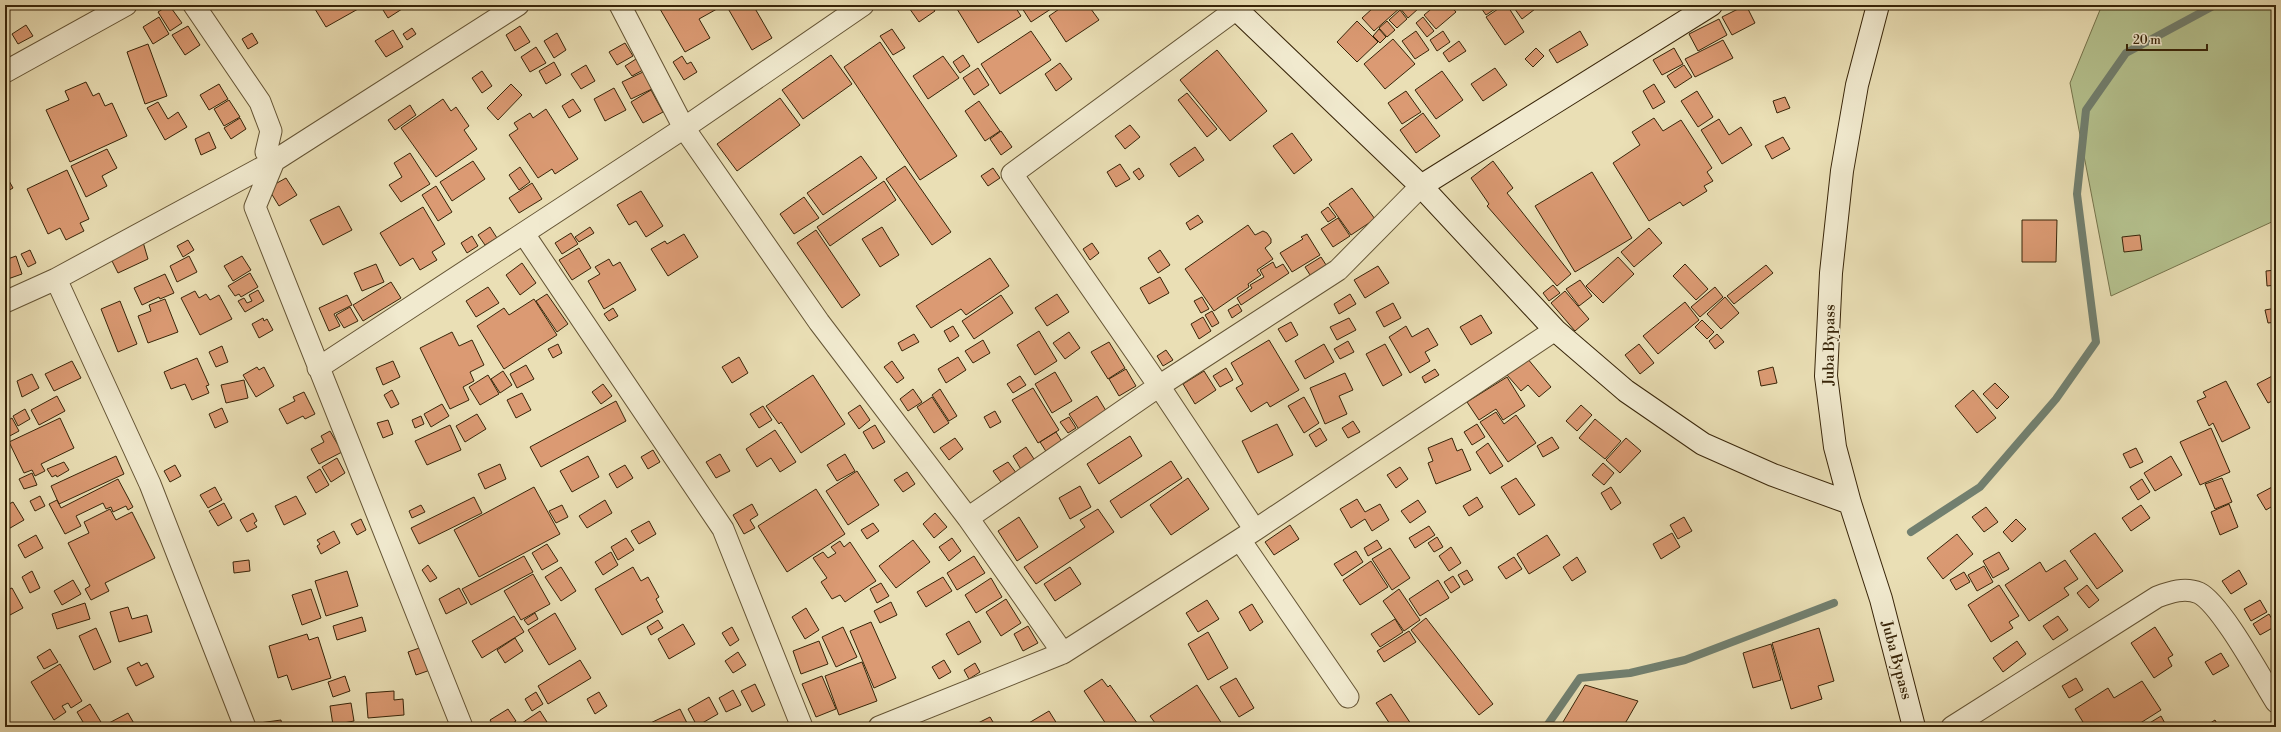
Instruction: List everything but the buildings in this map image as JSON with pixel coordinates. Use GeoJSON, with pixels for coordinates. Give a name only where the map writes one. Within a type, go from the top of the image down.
{"type":"FeatureCollection","features":[{"type":"Feature","properties":{"kind":"street"},"geometry":{"type":"LineString","coordinates":[[5,72],[126,5]]}},
{"type":"Feature","properties":{"kind":"street"},"geometry":{"type":"LineString","coordinates":[[194,5],[260,102],[271,131],[266,152],[274,161]]}},
{"type":"Feature","properties":{"kind":"street"},"geometry":{"type":"LineString","coordinates":[[5,302],[56,279],[274,161],[518,5]]}},
{"type":"Feature","properties":{"kind":"street"},"geometry":{"type":"LineString","coordinates":[[620,5],[684,128],[819,322],[968,518],[1063,653]]}},
{"type":"Feature","properties":{"kind":"street"},"geometry":{"type":"LineString","coordinates":[[318,368],[684,128],[863,5]]}},
{"type":"Feature","properties":{"kind":"street"},"geometry":{"type":"LineString","coordinates":[[968,518],[1159,386],[1338,270],[1421,186],[1711,5]]}},
{"type":"Feature","properties":{"kind":"street","name":"Juba Bypass"},"geometry":{"type":"LineString","coordinates":[[1878,5],[1856,85],[1842,171],[1831,273],[1826,376],[1835,448],[1850,503],[1881,599],[1914,727]]}},
{"type":"Feature","properties":{"kind":"street"},"geometry":{"type":"LineString","coordinates":[[1348,697],[1248,535],[1159,386],[1012,174],[1236,6],[1421,186],[1555,330],[1626,390],[1703,444],[1773,475],[1850,503]]}},
{"type":"Feature","properties":{"kind":"street"},"geometry":{"type":"LineString","coordinates":[[274,161],[255,207],[462,727]]}},
{"type":"Feature","properties":{"kind":"street"},"geometry":{"type":"LineString","coordinates":[[252,172],[384,510],[447,665],[469,727]]}},
{"type":"Feature","properties":{"kind":"street"},"geometry":{"type":"LineString","coordinates":[[524,234],[723,529],[802,727]]}},
{"type":"Feature","properties":{"kind":"street"},"geometry":{"type":"LineString","coordinates":[[56,279],[150,484],[245,727]]}},
{"type":"Feature","properties":{"kind":"street"},"geometry":{"type":"LineString","coordinates":[[879,727],[1063,653],[1248,535],[1555,330]]}},
{"type":"Feature","properties":{"kind":"street"},"geometry":{"type":"LineString","coordinates":[[1952,727],[2157,597],[2172,591],[2189,590],[2198,593],[2216,607],[2276,702]]}},
{"type":"Feature","properties":{"kind":"green space"},"geometry":{"type":"Polygon","coordinates":[[[2102,5],[2276,5],[2276,220],[2111,296],[2070,83],[2102,5]]]}},
{"type":"Feature","properties":{"kind":"waterway"},"geometry":{"type":"LineString","coordinates":[[1911,532],[1980,487],[2056,399],[2096,342],[2077,194],[2086,110],[2126,53],[2215,5]]}},
{"type":"Feature","properties":{"kind":"waterway"},"geometry":{"type":"LineString","coordinates":[[1546,727],[1580,678],[1630,673],[1685,660],[1834,603]]}}]}
